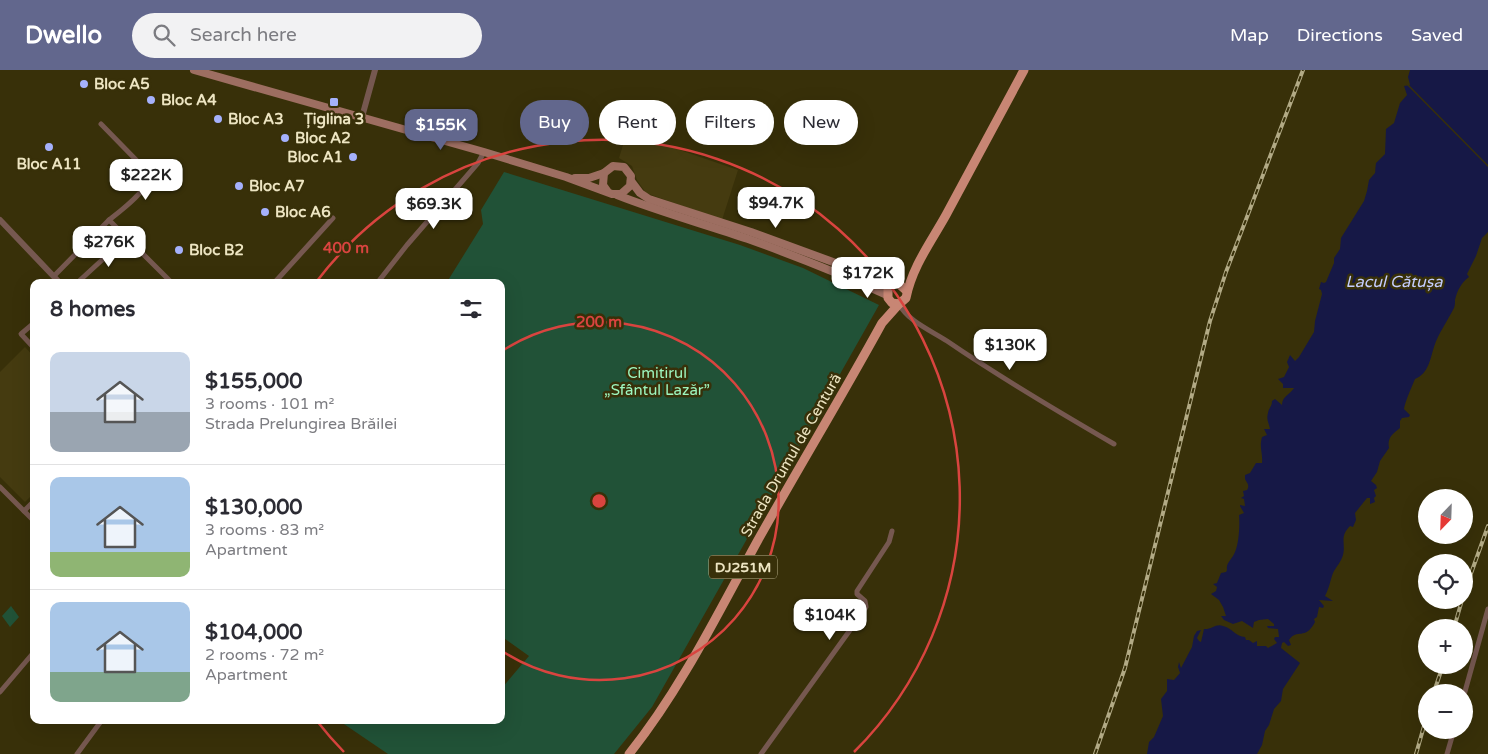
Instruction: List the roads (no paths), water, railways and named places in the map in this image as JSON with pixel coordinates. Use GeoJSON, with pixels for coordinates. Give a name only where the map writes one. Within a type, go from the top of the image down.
{"type":"FeatureCollection","features":[{"type":"Feature","properties":{"kind":"highway"},"geometry":{"type":"LineString","coordinates":[[882,323],[906,298],[916,266],[938,230],[1024,70]]}},
{"type":"Feature","properties":{"kind":"highway"},"geometry":{"type":"LineString","coordinates":[[882,323],[888,288],[916,266]]}},
{"type":"Feature","properties":{"kind":"highway"},"geometry":{"type":"LineString","coordinates":[[894,284],[902,285],[907,291]]}},
{"type":"Feature","properties":{"kind":"highway"},"geometry":{"type":"LineString","coordinates":[[887,296],[892,303],[899,304]]}},
{"type":"Feature","properties":{"kind":"highway","name":"Strada Drumul de Centură"},"geometry":{"type":"LineString","coordinates":[[629,754],[663,709],[684,675],[769,520],[882,323]]}},
{"type":"Feature","properties":{"kind":"main road"},"geometry":{"type":"LineString","coordinates":[[194,70],[566,177],[817,264],[887,296]]}},
{"type":"Feature","properties":{"kind":"main road"},"geometry":{"type":"LineString","coordinates":[[566,177],[589,178],[604,173],[610,167],[619,166],[628,171],[631,181],[640,193],[649,199],[742,229],[894,284]]}},
{"type":"Feature","properties":{"kind":"main road"},"geometry":{"type":"LineString","coordinates":[[604,173],[602,181],[608,192]]}},
{"type":"Feature","properties":{"kind":"main road"},"geometry":{"type":"LineString","coordinates":[[617,195],[625,192],[630,186],[631,181]]}},
{"type":"Feature","properties":{"kind":"street"},"geometry":{"type":"LineString","coordinates":[[362,117],[375,70]]}},
{"type":"Feature","properties":{"kind":"street"},"geometry":{"type":"LineString","coordinates":[[54,276],[109,220],[142,190],[148,178],[147,172],[101,124]]}},
{"type":"Feature","properties":{"kind":"street"},"geometry":{"type":"LineString","coordinates":[[380,279],[406,245],[478,163],[484,152]]}},
{"type":"Feature","properties":{"kind":"street"},"geometry":{"type":"LineString","coordinates":[[278,279],[333,218]]}},
{"type":"Feature","properties":{"kind":"street"},"geometry":{"type":"LineString","coordinates":[[0,220],[56,279]]}},
{"type":"Feature","properties":{"kind":"street"},"geometry":{"type":"LineString","coordinates":[[109,220],[168,279]]}},
{"type":"Feature","properties":{"kind":"street"},"geometry":{"type":"LineString","coordinates":[[81,279],[126,238]]}},
{"type":"Feature","properties":{"kind":"street"},"geometry":{"type":"LineString","coordinates":[[899,304],[910,318],[1025,393],[1114,444]]}},
{"type":"Feature","properties":{"kind":"street"},"geometry":{"type":"LineString","coordinates":[[30,326],[21,334],[30,344]]}},
{"type":"Feature","properties":{"kind":"street"},"geometry":{"type":"LineString","coordinates":[[0,487],[30,517]]}},
{"type":"Feature","properties":{"kind":"street"},"geometry":{"type":"LineString","coordinates":[[24,511],[30,505]]}},
{"type":"Feature","properties":{"kind":"street"},"geometry":{"type":"LineString","coordinates":[[761,754],[863,612],[866,606],[865,602],[857,594],[857,591],[889,542],[892,531]]}},
{"type":"Feature","properties":{"kind":"street"},"geometry":{"type":"LineString","coordinates":[[1467,684],[1488,609]]}},
{"type":"Feature","properties":{"kind":"street"},"geometry":{"type":"LineString","coordinates":[[0,692],[30,657]]}},
{"type":"Feature","properties":{"kind":"street"},"geometry":{"type":"LineString","coordinates":[[76,754],[99,724]]}},
{"type":"Feature","properties":{"kind":"street"},"geometry":{"type":"LineString","coordinates":[[1447,754],[1451,739]]}},
{"type":"Feature","properties":{"kind":"water","name":"Lacul Cătușa"},"geometry":{"type":"Polygon","coordinates":[[[1410,70],[1488,70],[1488,232],[1482,238],[1467,274],[1469,277],[1458,290],[1454,308],[1438,337],[1428,365],[1423,373],[1415,379],[1404,409],[1410,415],[1409,417],[1402,418],[1400,421],[1400,428],[1390,438],[1389,448],[1380,461],[1377,472],[1371,481],[1377,488],[1374,490],[1375,502],[1370,504],[1370,498],[1367,498],[1355,513],[1356,520],[1353,527],[1350,526],[1345,533],[1343,555],[1333,573],[1325,596],[1333,601],[1319,600],[1324,606],[1323,608],[1319,607],[1317,617],[1314,619],[1315,622],[1311,628],[1304,633],[1292,637],[1289,640],[1291,645],[1288,646],[1284,642],[1282,643],[1281,648],[1300,663],[1283,689],[1281,701],[1274,709],[1257,754],[1147,754],[1149,742],[1154,737],[1163,716],[1161,699],[1167,691],[1167,679],[1174,680],[1180,673],[1179,662],[1181,668],[1192,647],[1197,631],[1201,630],[1197,638],[1201,642],[1204,629],[1220,625],[1239,636],[1245,637],[1246,640],[1253,643],[1257,641],[1257,646],[1266,646],[1268,648],[1277,643],[1274,639],[1279,637],[1278,629],[1268,628],[1267,626],[1274,626],[1274,624],[1268,619],[1254,622],[1253,628],[1242,621],[1233,624],[1224,620],[1221,616],[1226,616],[1223,607],[1219,600],[1211,594],[1216,591],[1217,587],[1213,584],[1217,583],[1221,573],[1226,572],[1237,547],[1239,515],[1244,513],[1240,505],[1245,506],[1244,499],[1241,498],[1244,496],[1243,491],[1247,490],[1248,487],[1245,475],[1250,473],[1256,463],[1262,463],[1261,441],[1262,437],[1267,435],[1264,429],[1270,429],[1267,415],[1272,401],[1275,399],[1282,405],[1283,400],[1294,388],[1283,388],[1283,384],[1278,379],[1284,377],[1289,367],[1287,362],[1290,355],[1295,361],[1314,332],[1322,294],[1319,289],[1321,282],[1326,282],[1334,263],[1334,258],[1340,249],[1341,238],[1364,201],[1369,180],[1375,173],[1376,163],[1385,154],[1386,129],[1394,123],[1400,103],[1407,95],[1404,86],[1410,85],[1408,77],[1410,70]]]}},
{"type":"Feature","properties":{"kind":"railway"},"geometry":{"type":"LineString","coordinates":[[1095,754],[1125,668],[1210,321],[1226,272],[1303,70]]}},
{"type":"Feature","properties":{"kind":"railway"},"geometry":{"type":"LineString","coordinates":[[1473,568],[1488,526]]}},
{"type":"Feature","properties":{"kind":"railway"},"geometry":{"type":"LineString","coordinates":[[1457,619],[1459,609]]}},
{"type":"Feature","properties":{"kind":"railway"},"geometry":{"type":"LineString","coordinates":[[1437,684],[1440,674]]}},
{"type":"Feature","properties":{"kind":"railway"},"geometry":{"type":"LineString","coordinates":[[1416,754],[1420,739]]}},
{"type":"Feature","properties":{"kind":"place","name":"Bloc A5"},"geometry":{"type":"Point","coordinates":[84,84]}},
{"type":"Feature","properties":{"kind":"place","name":"Bloc A4"},"geometry":{"type":"Point","coordinates":[151,100]}},
{"type":"Feature","properties":{"kind":"place","name":"Țiglina 3"},"geometry":{"type":"Point","coordinates":[334,102]}},
{"type":"Feature","properties":{"kind":"place","name":"Bloc A3"},"geometry":{"type":"Point","coordinates":[218,119]}},
{"type":"Feature","properties":{"kind":"place","name":"Bloc A2"},"geometry":{"type":"Point","coordinates":[285,138]}},
{"type":"Feature","properties":{"kind":"place","name":"Bloc A11"},"geometry":{"type":"Point","coordinates":[49,147]}},
{"type":"Feature","properties":{"kind":"place","name":"Bloc A1"},"geometry":{"type":"Point","coordinates":[353,157]}},
{"type":"Feature","properties":{"kind":"place","name":"Bloc A7"},"geometry":{"type":"Point","coordinates":[239,186]}},
{"type":"Feature","properties":{"kind":"place","name":"Bloc A6"},"geometry":{"type":"Point","coordinates":[265,212]}},
{"type":"Feature","properties":{"kind":"place","name":"Bloc B2"},"geometry":{"type":"Point","coordinates":[179,250]}},
{"type":"Feature","properties":{"kind":"park label","name":"Cimitirul „Sfântul Lazăr”"},"geometry":{"type":"Point","coordinates":[657,382]}}]}
